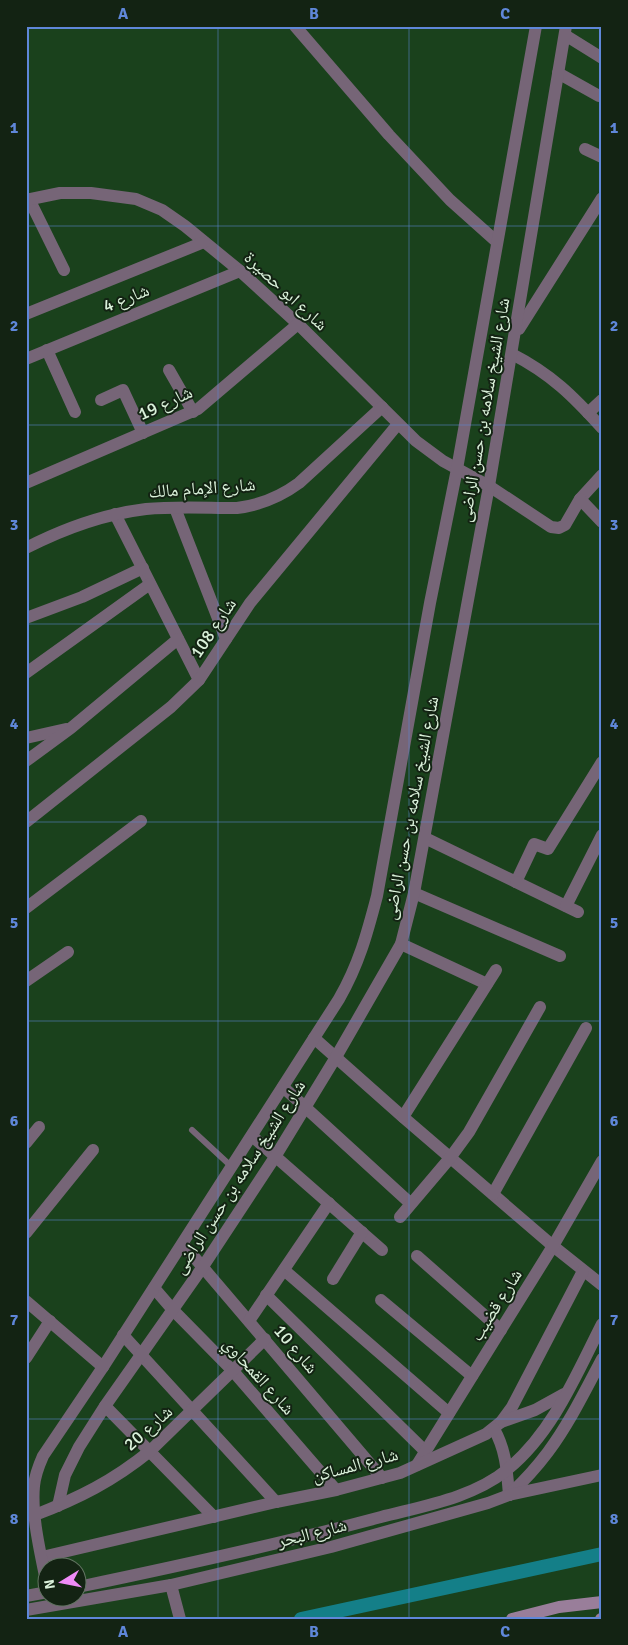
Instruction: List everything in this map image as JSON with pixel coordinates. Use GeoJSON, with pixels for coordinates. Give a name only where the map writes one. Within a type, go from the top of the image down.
{"type":"FeatureCollection","features":[{"type":"Feature","properties":{"kind":"main road"},"geometry":{"type":"LineString","coordinates":[[512,1619],[558,1607],[602,1602]]}},
{"type":"Feature","properties":{"kind":"street"},"geometry":{"type":"LineString","coordinates":[[295,26],[403,150],[450,200],[497,242]]}},
{"type":"Feature","properties":{"kind":"street","name":"شارع الشيخ سلامه بن حسن الراضى"},"geometry":{"type":"LineString","coordinates":[[42,1557],[33,1524],[34,1484],[43,1456],[124,1335],[314,1038],[351,977],[365,942],[377,896],[430,603],[457,469],[536,26]]}},
{"type":"Feature","properties":{"kind":"street"},"geometry":{"type":"LineString","coordinates":[[565,31],[602,58]]}},
{"type":"Feature","properties":{"kind":"street","name":"شارع الشيخ سلامه بن حسن الراضى"},"geometry":{"type":"LineString","coordinates":[[58,1506],[63,1482],[71,1460],[104,1406],[202,1268],[275,1157],[402,944],[425,838],[489,486],[565,31]]}},
{"type":"Feature","properties":{"kind":"street"},"geometry":{"type":"LineString","coordinates":[[558,74],[599,96]]}},
{"type":"Feature","properties":{"kind":"street"},"geometry":{"type":"LineString","coordinates":[[585,148],[602,157]]}},
{"type":"Feature","properties":{"kind":"street","name":"شارع ابو حصيرة"},"geometry":{"type":"LineString","coordinates":[[28,200],[60,193],[75,192],[106,194],[136,199],[150,204],[174,217],[240,271],[298,324],[398,424],[416,440],[457,469],[489,486],[547,525],[556,528],[565,524],[580,499]]}},
{"type":"Feature","properties":{"kind":"street"},"geometry":{"type":"LineString","coordinates":[[28,200],[64,270]]}},
{"type":"Feature","properties":{"kind":"street"},"geometry":{"type":"LineString","coordinates":[[515,336],[600,205]]}},
{"type":"Feature","properties":{"kind":"street"},"geometry":{"type":"LineString","coordinates":[[26,314],[204,242]]}},
{"type":"Feature","properties":{"kind":"street","name":"شارع 4"},"geometry":{"type":"LineString","coordinates":[[26,359],[240,271]]}},
{"type":"Feature","properties":{"kind":"street","name":"شارع 19"},"geometry":{"type":"LineString","coordinates":[[26,483],[193,412],[205,404],[298,324]]}},
{"type":"Feature","properties":{"kind":"street"},"geometry":{"type":"LineString","coordinates":[[47,350],[75,412]]}},
{"type":"Feature","properties":{"kind":"street"},"geometry":{"type":"LineString","coordinates":[[512,354],[553,379],[602,428]]}},
{"type":"Feature","properties":{"kind":"street"},"geometry":{"type":"LineString","coordinates":[[168,370],[193,412]]}},
{"type":"Feature","properties":{"kind":"street"},"geometry":{"type":"LineString","coordinates":[[100,400],[123,390],[144,433]]}},
{"type":"Feature","properties":{"kind":"street"},"geometry":{"type":"LineString","coordinates":[[588,413],[602,400]]}},
{"type":"Feature","properties":{"kind":"street","name":"شارع الإمام مالك"},"geometry":{"type":"LineString","coordinates":[[26,548],[73,527],[115,514],[145,509],[243,507],[260,504],[280,496],[299,483],[382,407]]}},
{"type":"Feature","properties":{"kind":"street","name":"شارع 108"},"geometry":{"type":"LineString","coordinates":[[26,822],[171,707],[199,680],[250,603],[398,424]]}},
{"type":"Feature","properties":{"kind":"street"},"geometry":{"type":"LineString","coordinates":[[602,475],[580,499],[602,522]]}},
{"type":"Feature","properties":{"kind":"street"},"geometry":{"type":"LineString","coordinates":[[175,508],[226,639]]}},
{"type":"Feature","properties":{"kind":"street"},"geometry":{"type":"LineString","coordinates":[[115,514],[199,680]]}},
{"type":"Feature","properties":{"kind":"street"},"geometry":{"type":"LineString","coordinates":[[26,618],[70,602],[143,568]]}},
{"type":"Feature","properties":{"kind":"street"},"geometry":{"type":"LineString","coordinates":[[26,673],[150,584]]}},
{"type":"Feature","properties":{"kind":"street"},"geometry":{"type":"LineString","coordinates":[[26,761],[71,728],[178,639]]}},
{"type":"Feature","properties":{"kind":"street"},"geometry":{"type":"LineString","coordinates":[[26,738],[71,728]]}},
{"type":"Feature","properties":{"kind":"street"},"geometry":{"type":"LineString","coordinates":[[516,882],[534,844],[548,848],[602,762]]}},
{"type":"Feature","properties":{"kind":"street"},"geometry":{"type":"LineString","coordinates":[[26,908],[141,821]]}},
{"type":"Feature","properties":{"kind":"street"},"geometry":{"type":"LineString","coordinates":[[566,906],[602,834]]}},
{"type":"Feature","properties":{"kind":"street"},"geometry":{"type":"LineString","coordinates":[[425,838],[578,912]]}},
{"type":"Feature","properties":{"kind":"street"},"geometry":{"type":"LineString","coordinates":[[414,893],[560,956]]}},
{"type":"Feature","properties":{"kind":"street"},"geometry":{"type":"LineString","coordinates":[[402,944],[487,984]]}},
{"type":"Feature","properties":{"kind":"street"},"geometry":{"type":"LineString","coordinates":[[26,982],[68,952]]}},
{"type":"Feature","properties":{"kind":"street"},"geometry":{"type":"LineString","coordinates":[[403,1117],[496,970]]}},
{"type":"Feature","properties":{"kind":"street"},"geometry":{"type":"LineString","coordinates":[[400,1217],[450,1158],[469,1132],[540,1007]]}},
{"type":"Feature","properties":{"kind":"street"},"geometry":{"type":"LineString","coordinates":[[493,1194],[586,1028]]}},
{"type":"Feature","properties":{"kind":"street"},"geometry":{"type":"LineString","coordinates":[[314,1038],[450,1158],[602,1285]]}},
{"type":"Feature","properties":{"kind":"street"},"geometry":{"type":"LineString","coordinates":[[283,1087],[410,1204]]}},
{"type":"Feature","properties":{"kind":"street"},"geometry":{"type":"LineString","coordinates":[[26,1143],[39,1127]]}},
{"type":"Feature","properties":{"kind":"street"},"geometry":{"type":"LineString","coordinates":[[252,1136],[382,1250]]}},
{"type":"Feature","properties":{"kind":"street"},"geometry":{"type":"LineString","coordinates":[[26,1233],[93,1150]]}},
{"type":"Feature","properties":{"kind":"street","name":"شارع قضيب"},"geometry":{"type":"LineString","coordinates":[[417,1465],[553,1246],[602,1161]]}},
{"type":"Feature","properties":{"kind":"street"},"geometry":{"type":"LineString","coordinates":[[249,1321],[329,1203]]}},
{"type":"Feature","properties":{"kind":"street"},"geometry":{"type":"LineString","coordinates":[[333,1279],[362,1232]]}},
{"type":"Feature","properties":{"kind":"street","name":"شارع 10"},"geometry":{"type":"LineString","coordinates":[[182,1244],[382,1478]]}},
{"type":"Feature","properties":{"kind":"street"},"geometry":{"type":"LineString","coordinates":[[417,1256],[500,1330]]}},
{"type":"Feature","properties":{"kind":"street"},"geometry":{"type":"LineString","coordinates":[[284,1270],[449,1413]]}},
{"type":"Feature","properties":{"kind":"street","name":"شارع المساكن"},"geometry":{"type":"LineString","coordinates":[[42,1557],[382,1478],[400,1473],[486,1434],[497,1426],[512,1407],[583,1270]]}},
{"type":"Feature","properties":{"kind":"street","name":"شارع القمحاوي"},"geometry":{"type":"LineString","coordinates":[[154,1288],[233,1371],[336,1490]]}},
{"type":"Feature","properties":{"kind":"street"},"geometry":{"type":"LineString","coordinates":[[266,1295],[426,1451]]}},
{"type":"Feature","properties":{"kind":"street"},"geometry":{"type":"LineString","coordinates":[[381,1300],[472,1376]]}},
{"type":"Feature","properties":{"kind":"street"},"geometry":{"type":"LineString","coordinates":[[26,1301],[103,1367]]}},
{"type":"Feature","properties":{"kind":"street"},"geometry":{"type":"LineString","coordinates":[[26,1358],[50,1320]]}},
{"type":"Feature","properties":{"kind":"street","name":"شارع البحر"},"geometry":{"type":"LineString","coordinates":[[88,1585],[326,1532],[451,1498],[480,1486],[507,1470],[535,1442],[557,1410],[602,1324]]}},
{"type":"Feature","properties":{"kind":"street"},"geometry":{"type":"LineString","coordinates":[[124,1335],[141,1356],[276,1502]]}},
{"type":"Feature","properties":{"kind":"street","name":"شارع 20"},"geometry":{"type":"LineString","coordinates":[[33,1524],[58,1506],[103,1484],[150,1452],[265,1339]]}},
{"type":"Feature","properties":{"kind":"street"},"geometry":{"type":"LineString","coordinates":[[510,1495],[548,1452],[564,1428],[602,1359]]}},
{"type":"Feature","properties":{"kind":"street"},"geometry":{"type":"LineString","coordinates":[[510,1495],[504,1450],[497,1426],[535,1410],[566,1392]]}},
{"type":"Feature","properties":{"kind":"street"},"geometry":{"type":"LineString","coordinates":[[104,1406],[214,1517]]}},
{"type":"Feature","properties":{"kind":"street","name":"شارع البحر"},"geometry":{"type":"LineString","coordinates":[[26,1610],[172,1590],[488,1504],[510,1495],[602,1475]]}},
{"type":"Feature","properties":{"kind":"street"},"geometry":{"type":"LineString","coordinates":[[172,1590],[180,1619]]}},
{"type":"Feature","properties":{"kind":"lane"},"geometry":{"type":"LineString","coordinates":[[192,1130],[232,1167]]}},
{"type":"Feature","properties":{"kind":"waterway"},"geometry":{"type":"LineString","coordinates":[[301,1619],[602,1554]]}}]}
